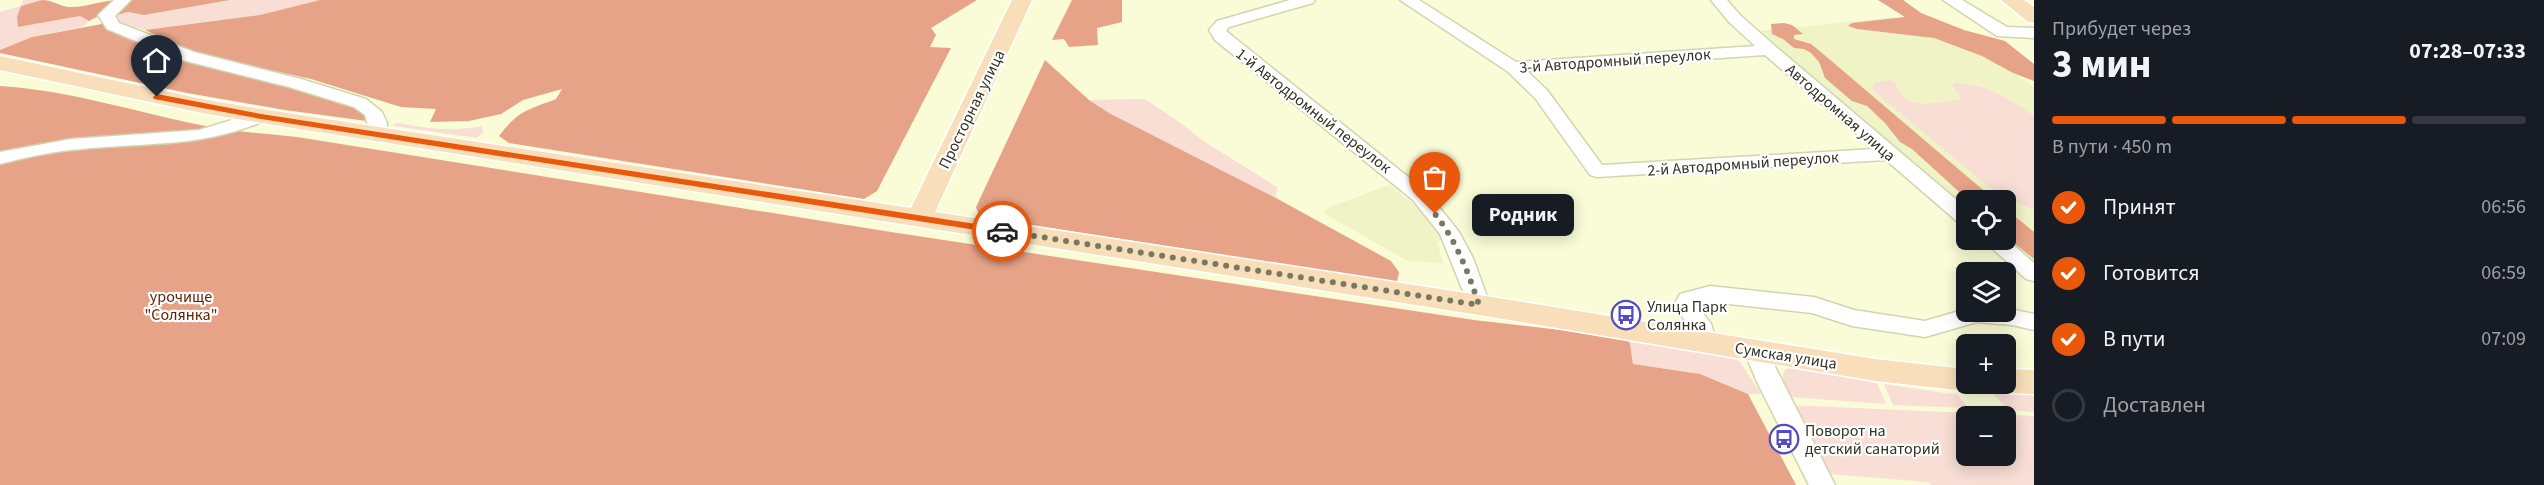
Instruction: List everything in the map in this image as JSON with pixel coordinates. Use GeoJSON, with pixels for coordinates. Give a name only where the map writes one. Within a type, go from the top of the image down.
{"type":"FeatureCollection","features":[{"type":"Feature","properties":{"kind":"main road","name":"Просторная улица"},"geometry":{"type":"LineString","coordinates":[[919,218],[1022,0]]}},
{"type":"Feature","properties":{"kind":"main road"},"geometry":{"type":"LineString","coordinates":[[2011,0],[2034,16]]}},
{"type":"Feature","properties":{"kind":"main road","name":"Сумская улица"},"geometry":{"type":"LineString","coordinates":[[0,63],[202,106],[261,116],[1471,304],[1875,370],[1956,379]]}},
{"type":"Feature","properties":{"kind":"main road"},"geometry":{"type":"LineString","coordinates":[[2016,381],[2034,382]]}},
{"type":"Feature","properties":{"kind":"street"},"geometry":{"type":"LineString","coordinates":[[123,0],[106,15],[113,26],[188,56],[295,83],[360,103],[373,112],[378,123],[378,134]]}},
{"type":"Feature","properties":{"kind":"street","name":"1-й Автодромный переулок"},"geometry":{"type":"LineString","coordinates":[[1307,0],[1223,24],[1217,30],[1221,36],[1420,196],[1449,232],[1462,258],[1471,304]]}},
{"type":"Feature","properties":{"kind":"street","name":"3-й Автодромный переулок"},"geometry":{"type":"LineString","coordinates":[[1408,0],[1513,68],[1769,50]]}},
{"type":"Feature","properties":{"kind":"street","name":"Автодромная улица"},"geometry":{"type":"LineString","coordinates":[[1719,0],[1735,19],[1769,50],[1956,210]]}},
{"type":"Feature","properties":{"kind":"street"},"geometry":{"type":"LineString","coordinates":[[1951,0],[2003,32],[2034,33]]}},
{"type":"Feature","properties":{"kind":"street","name":"2-й Автодромный переулок"},"geometry":{"type":"LineString","coordinates":[[1513,68],[1541,93],[1597,171],[1890,154]]}},
{"type":"Feature","properties":{"kind":"street"},"geometry":{"type":"LineString","coordinates":[[0,158],[66,145],[195,137],[220,133],[261,116]]}},
{"type":"Feature","properties":{"kind":"street"},"geometry":{"type":"LineString","coordinates":[[2005,250],[2034,274]]}},
{"type":"Feature","properties":{"kind":"street"},"geometry":{"type":"LineString","coordinates":[[1704,341],[1700,324],[1685,305],[1688,299],[1710,294],[1814,305],[1852,318],[1925,329],[1977,314],[2012,317],[2034,322]]}},
{"type":"Feature","properties":{"kind":"street"},"geometry":{"type":"LineString","coordinates":[[1756,351],[1773,390],[1822,485]]}},
{"type":"Feature","properties":{"kind":"shaded area"},"geometry":{"type":"Polygon","coordinates":[[[23,0],[42,0],[21,6],[23,0]]]}},
{"type":"Feature","properties":{"kind":"shaded area"},"geometry":{"type":"Polygon","coordinates":[[[230,0],[320,0],[260,15],[145,30],[118,22],[114,16],[128,12],[144,15],[230,0]]]}},
{"type":"Feature","properties":{"kind":"shaded area"},"geometry":{"type":"Polygon","coordinates":[[[21,6],[18,27],[80,16],[89,21],[82,27],[32,37],[0,50],[0,12],[21,6]]]}},
{"type":"Feature","properties":{"kind":"shaded area"},"geometry":{"type":"Polygon","coordinates":[[[1897,17],[1995,60],[2034,87],[2034,277],[2014,250],[2016,250],[2016,190],[1956,190],[1956,210],[1750,32],[1897,17]]]}},
{"type":"Feature","properties":{"kind":"shaded area"},"geometry":{"type":"Polygon","coordinates":[[[1890,80],[1895,82],[1899,92],[1905,98],[1912,102],[1930,104],[1959,100],[1961,97],[1952,85],[1954,83],[1976,86],[1997,93],[2034,116],[2034,210],[2016,202],[2016,190],[1994,190],[1989,187],[1875,92],[1872,88],[1874,83],[1890,80]]]}},
{"type":"Feature","properties":{"kind":"shaded area"},"geometry":{"type":"Polygon","coordinates":[[[1145,99],[1205,142],[1277,187],[1276,198],[1109,113],[1089,100],[1145,99]]]}},
{"type":"Feature","properties":{"kind":"shaded area"},"geometry":{"type":"Polygon","coordinates":[[[393,124],[440,129],[482,126],[483,132],[477,138],[394,126],[393,124]]]}},
{"type":"Feature","properties":{"kind":"shaded area"},"geometry":{"type":"Polygon","coordinates":[[[1389,185],[1439,224],[1446,237],[1437,242],[1443,264],[1414,261],[1411,263],[1324,212],[1330,207],[1389,185]]]}},
{"type":"Feature","properties":{"kind":"shaded area"},"geometry":{"type":"Polygon","coordinates":[[[1629,338],[1736,359],[1761,394],[1748,394],[1700,374],[1633,364],[1629,338]]]}},
{"type":"Feature","properties":{"kind":"shaded area"},"geometry":{"type":"Polygon","coordinates":[[[1796,368],[1877,383],[1886,404],[1790,397],[1784,387],[1783,376],[1786,369],[1796,368]]]}},
{"type":"Feature","properties":{"kind":"shaded area"},"geometry":{"type":"Polygon","coordinates":[[[1884,384],[1958,395],[1966,406],[1956,408],[1893,405],[1884,384]]]}},
{"type":"Feature","properties":{"kind":"shaded area"},"geometry":{"type":"Polygon","coordinates":[[[1994,394],[2034,394],[2034,412],[2016,411],[2016,406],[2004,406],[1994,394]]]}},
{"type":"Feature","properties":{"kind":"shaded area"},"geometry":{"type":"Polygon","coordinates":[[[1789,405],[1956,412],[1956,466],[2016,466],[2016,415],[2034,416],[2034,485],[1931,485],[1928,482],[1830,474],[1789,405]]]}},
{"type":"Feature","properties":{"kind":"green space"},"geometry":{"type":"Polygon","coordinates":[[[42,0],[70,7],[119,0],[89,21],[80,16],[18,27],[17,17],[21,6],[42,0]]]}},
{"type":"Feature","properties":{"kind":"green space"},"geometry":{"type":"Polygon","coordinates":[[[129,0],[230,0],[144,15],[128,12],[114,16],[129,0]]]}},
{"type":"Feature","properties":{"kind":"green space"},"geometry":{"type":"Polygon","coordinates":[[[320,0],[977,0],[931,28],[936,35],[930,47],[951,48],[877,191],[864,199],[509,143],[499,136],[518,116],[556,99],[562,89],[523,100],[501,114],[469,121],[430,122],[436,109],[401,107],[311,79],[197,54],[145,30],[260,15],[320,0]]]}},
{"type":"Feature","properties":{"kind":"green space"},"geometry":{"type":"Polygon","coordinates":[[[1072,0],[1122,0],[1122,22],[1097,28],[1098,45],[1069,47],[1064,39],[1052,40],[1072,0]]]}},
{"type":"Feature","properties":{"kind":"green space"},"geometry":{"type":"Polygon","coordinates":[[[1878,0],[1903,0],[1921,13],[1964,30],[2005,41],[2034,64],[2034,81],[2013,73],[1982,56],[1934,38],[1848,26],[1852,23],[1905,17],[1878,0]]]}},
{"type":"Feature","properties":{"kind":"green space"},"geometry":{"type":"Polygon","coordinates":[[[102,24],[123,35],[358,105],[367,117],[367,121],[187,93],[0,53],[0,50],[32,37],[102,24]]]}},
{"type":"Feature","properties":{"kind":"green space"},"geometry":{"type":"Polygon","coordinates":[[[1771,24],[1792,25],[1803,34],[1794,35],[1794,39],[1811,44],[1983,190],[1957,190],[1912,149],[1900,142],[1867,106],[1852,101],[1825,78],[1819,62],[1811,53],[1804,49],[1794,48],[1772,34],[1771,24]]]}},
{"type":"Feature","properties":{"kind":"green space"},"geometry":{"type":"Polygon","coordinates":[[[1045,60],[1089,100],[1109,113],[1276,198],[1391,261],[1399,272],[1397,282],[980,217],[976,207],[1045,60]]]}},
{"type":"Feature","properties":{"kind":"green space","name":"урочище \"Солянка\""},"geometry":{"type":"Polygon","coordinates":[[[0,86],[80,97],[222,129],[297,137],[891,232],[1474,320],[1629,338],[1633,364],[1700,374],[1748,394],[1796,485],[0,485],[0,86]]]}},
{"type":"Feature","properties":{"kind":"green space"},"geometry":{"type":"Polygon","coordinates":[[[2016,217],[2034,232],[2034,259],[2016,245],[2016,217]]]}},
{"type":"Feature","properties":{"kind":"way so far"},"geometry":{"type":"LineString","coordinates":[[1002,231],[1479,305],[1462,258],[1449,232],[1435,214]]}},
{"type":"Feature","properties":{"kind":"place","name":"Родник"},"geometry":{"type":"Point","coordinates":[1435,214]}},
{"type":"Feature","properties":{"kind":"place","name":"Улица Парк Солянка"},"geometry":{"type":"Point","coordinates":[1626,315]}},
{"type":"Feature","properties":{"kind":"place","name":"Поворот на детский санаторий"},"geometry":{"type":"Point","coordinates":[1784,439]}},
{"type":"Feature","properties":{"kind":"route"},"geometry":{"type":"LineString","coordinates":[[157,97],[261,116],[1002,231]]}}]}
